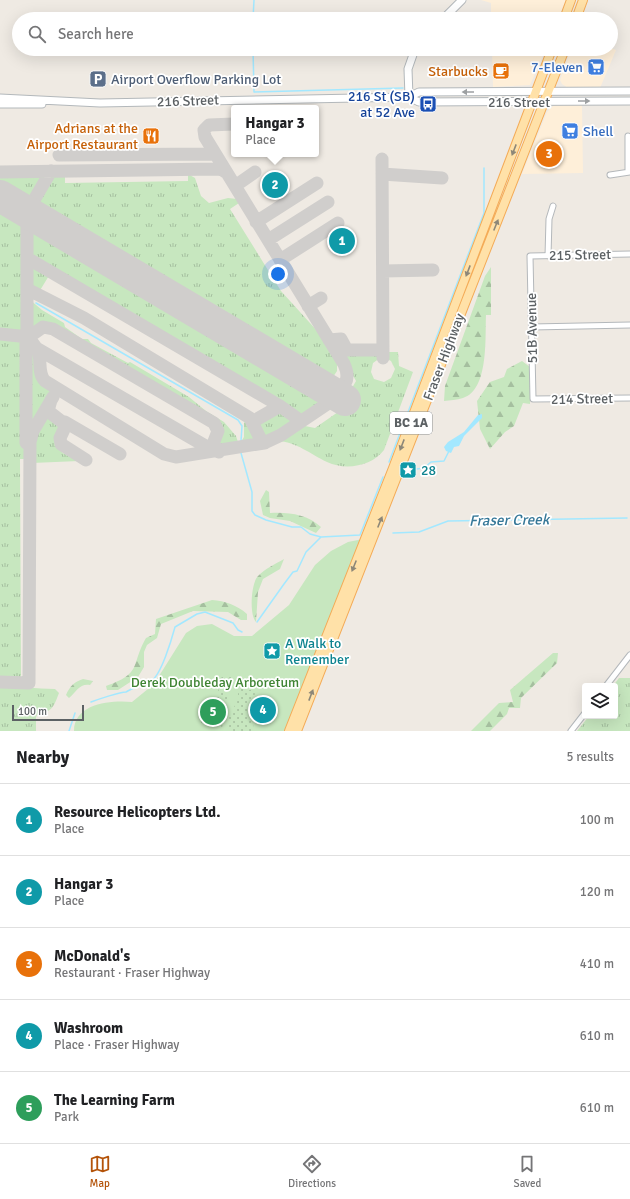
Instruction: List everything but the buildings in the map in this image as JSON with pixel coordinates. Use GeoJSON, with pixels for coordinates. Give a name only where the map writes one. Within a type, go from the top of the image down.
{"type":"FeatureCollection","features":[{"type":"Feature","properties":{"kind":"main road"},"geometry":{"type":"LineString","coordinates":[[450,12],[462,0]]}},
{"type":"Feature","properties":{"kind":"main road"},"geometry":{"type":"LineString","coordinates":[[567,12],[571,0]]}},
{"type":"Feature","properties":{"kind":"main road"},"geometry":{"type":"LineString","coordinates":[[579,12],[583,0]]}},
{"type":"Feature","properties":{"kind":"main road"},"geometry":{"type":"LineString","coordinates":[[409,97],[408,69],[413,56]]}},
{"type":"Feature","properties":{"kind":"main road","name":"Fraser Highway"},"geometry":{"type":"LineString","coordinates":[[288,731],[394,468],[549,56]]}},
{"type":"Feature","properties":{"kind":"main road","name":"Fraser Highway"},"geometry":{"type":"LineString","coordinates":[[297,731],[562,56]]}},
{"type":"Feature","properties":{"kind":"main road","name":"216 Street"},"geometry":{"type":"LineString","coordinates":[[0,98],[100,103],[409,97],[419,92],[630,91]]}},
{"type":"Feature","properties":{"kind":"main road","name":"216 Street"},"geometry":{"type":"LineString","coordinates":[[409,97],[419,102],[630,101]]}},
{"type":"Feature","properties":{"kind":"main road","name":"216 Street"},"geometry":{"type":"LineString","coordinates":[[0,104],[64,102]]}},
{"type":"Feature","properties":{"kind":"street"},"geometry":{"type":"LineString","coordinates":[[610,175],[629,172],[628,136]]}},
{"type":"Feature","properties":{"kind":"street"},"geometry":{"type":"LineString","coordinates":[[548,256],[549,219],[553,206]]}},
{"type":"Feature","properties":{"kind":"street","name":"215 Street"},"geometry":{"type":"LineString","coordinates":[[530,256],[630,254]]}},
{"type":"Feature","properties":{"kind":"street","name":"51B Avenue"},"geometry":{"type":"LineString","coordinates":[[530,256],[533,400]]}},
{"type":"Feature","properties":{"kind":"street"},"geometry":{"type":"LineString","coordinates":[[532,327],[630,325]]}},
{"type":"Feature","properties":{"kind":"street","name":"214 Street"},"geometry":{"type":"LineString","coordinates":[[533,400],[630,398]]}},
{"type":"Feature","properties":{"kind":"street"},"geometry":{"type":"LineString","coordinates":[[608,683],[630,655]]}},
{"type":"Feature","properties":{"kind":"street"},"geometry":{"type":"LineString","coordinates":[[571,731],[582,717]]}},
{"type":"Feature","properties":{"kind":"shaded area"},"geometry":{"type":"Polygon","coordinates":[[[481,0],[566,0],[561,12],[491,12],[491,3],[481,0]]]}},
{"type":"Feature","properties":{"kind":"shaded area"},"geometry":{"type":"Polygon","coordinates":[[[492,56],[543,56],[530,85],[493,87],[492,56]]]}},
{"type":"Feature","properties":{"kind":"shaded area"},"geometry":{"type":"Polygon","coordinates":[[[569,56],[613,56],[600,88],[568,88],[562,84],[560,80],[569,56]]]}},
{"type":"Feature","properties":{"kind":"shaded area"},"geometry":{"type":"Polygon","coordinates":[[[555,104],[582,105],[583,173],[522,174],[547,112],[555,104]]]}},
{"type":"Feature","properties":{"kind":"green space"},"geometry":{"type":"Polygon","coordinates":[[[188,174],[195,178],[201,196],[209,203],[228,198],[237,199],[239,203],[230,209],[281,291],[319,333],[337,361],[337,371],[333,377],[326,379],[34,207],[52,175],[65,175],[65,183],[188,181],[188,174]]]}},
{"type":"Feature","properties":{"kind":"green space"},"geometry":{"type":"Polygon","coordinates":[[[46,175],[28,203],[0,187],[0,176],[46,175]]]}},
{"type":"Feature","properties":{"kind":"green space"},"geometry":{"type":"Polygon","coordinates":[[[0,205],[24,220],[23,331],[20,333],[0,331],[0,205]]]}},
{"type":"Feature","properties":{"kind":"green space"},"geometry":{"type":"Polygon","coordinates":[[[30,223],[317,393],[320,402],[308,414],[299,416],[30,256],[30,223]]]}},
{"type":"Feature","properties":{"kind":"green space"},"geometry":{"type":"Polygon","coordinates":[[[37,266],[50,274],[39,292],[29,287],[29,269],[37,266]]]}},
{"type":"Feature","properties":{"kind":"green space"},"geometry":{"type":"Polygon","coordinates":[[[491,267],[491,315],[486,315],[484,362],[481,374],[477,385],[471,393],[463,398],[444,401],[445,386],[485,276],[491,267]]]}},
{"type":"Feature","properties":{"kind":"green space"},"geometry":{"type":"Polygon","coordinates":[[[29,299],[42,310],[64,323],[65,327],[82,339],[88,339],[91,343],[128,363],[130,362],[189,397],[206,411],[224,422],[236,436],[238,442],[241,442],[244,437],[244,422],[251,425],[257,441],[224,448],[218,447],[215,442],[219,431],[217,423],[52,326],[42,325],[29,332],[29,299]]]}},
{"type":"Feature","properties":{"kind":"green space"},"geometry":{"type":"Polygon","coordinates":[[[0,337],[22,341],[31,347],[38,365],[39,379],[52,391],[29,434],[28,459],[20,459],[21,679],[0,679],[0,337]]]}},
{"type":"Feature","properties":{"kind":"green space"},"geometry":{"type":"Polygon","coordinates":[[[385,352],[398,352],[399,366],[413,372],[384,450],[373,460],[358,465],[334,465],[297,446],[277,441],[300,425],[315,428],[338,412],[356,381],[342,356],[345,353],[379,353],[380,358],[373,363],[371,372],[374,379],[384,382],[391,378],[395,369],[391,361],[385,358],[385,352]]]}},
{"type":"Feature","properties":{"kind":"green space"},"geometry":{"type":"Polygon","coordinates":[[[522,361],[530,367],[530,404],[523,403],[514,426],[505,432],[490,449],[480,429],[477,401],[490,382],[504,377],[507,369],[522,361]]]}},
{"type":"Feature","properties":{"kind":"green space"},"geometry":{"type":"Polygon","coordinates":[[[279,411],[296,422],[268,439],[262,435],[258,429],[260,423],[279,411]]]}},
{"type":"Feature","properties":{"kind":"green space"},"geometry":{"type":"Polygon","coordinates":[[[45,414],[64,426],[57,440],[57,447],[63,453],[79,461],[32,463],[34,435],[45,414]]]}},
{"type":"Feature","properties":{"kind":"green space"},"geometry":{"type":"Polygon","coordinates":[[[266,490],[269,492],[270,513],[297,515],[310,519],[321,527],[316,533],[290,521],[270,518],[263,515],[260,501],[266,490]]]}},
{"type":"Feature","properties":{"kind":"green space","name":"Derek Doubleday Arboretum"},"geometry":{"type":"Polygon","coordinates":[[[363,539],[288,731],[74,731],[80,714],[87,709],[105,703],[132,702],[154,684],[186,633],[197,626],[212,624],[234,636],[252,636],[289,605],[315,565],[331,551],[348,542],[363,539]]]}},
{"type":"Feature","properties":{"kind":"green space"},"geometry":{"type":"Polygon","coordinates":[[[284,559],[280,569],[263,579],[258,592],[256,622],[252,613],[252,592],[256,580],[264,571],[284,559]]]}},
{"type":"Feature","properties":{"kind":"green space"},"geometry":{"type":"Polygon","coordinates":[[[212,600],[226,602],[239,608],[247,614],[247,620],[241,620],[228,612],[193,611],[161,624],[157,638],[147,645],[144,652],[144,667],[138,677],[118,690],[107,690],[106,686],[126,677],[134,668],[146,638],[155,634],[156,619],[212,600]]]}},
{"type":"Feature","properties":{"kind":"green space"},"geometry":{"type":"Polygon","coordinates":[[[553,653],[558,653],[557,663],[521,698],[520,708],[509,708],[507,714],[490,731],[471,731],[499,703],[513,702],[510,690],[553,653]]]}},
{"type":"Feature","properties":{"kind":"green space"},"geometry":{"type":"Polygon","coordinates":[[[222,675],[232,677],[222,728],[199,723],[204,698],[216,700],[222,675]]]}},
{"type":"Feature","properties":{"kind":"green space"},"geometry":{"type":"Polygon","coordinates":[[[619,678],[630,678],[630,731],[577,731],[587,719],[618,719],[618,683],[615,683],[619,678]]]}},
{"type":"Feature","properties":{"kind":"green space"},"geometry":{"type":"Polygon","coordinates":[[[83,679],[93,681],[90,685],[83,685],[78,688],[69,698],[66,695],[71,687],[83,679]]]}},
{"type":"Feature","properties":{"kind":"green space"},"geometry":{"type":"Polygon","coordinates":[[[240,680],[248,681],[247,690],[255,690],[253,731],[228,731],[228,717],[237,702],[240,680]]]}},
{"type":"Feature","properties":{"kind":"green space"},"geometry":{"type":"Polygon","coordinates":[[[0,686],[55,689],[59,693],[52,708],[46,712],[38,713],[36,717],[36,731],[0,731],[0,686]]]}},
{"type":"Feature","properties":{"kind":"water"},"geometry":{"type":"Polygon","coordinates":[[[482,414],[482,418],[464,436],[459,446],[454,447],[451,453],[446,451],[444,447],[448,442],[464,432],[478,415],[482,414]]]}},
{"type":"Feature","properties":{"kind":"waterway"},"geometry":{"type":"LineString","coordinates":[[253,12],[254,0]]}},
{"type":"Feature","properties":{"kind":"waterway"},"geometry":{"type":"LineString","coordinates":[[253,56],[254,92],[403,88]]}},
{"type":"Feature","properties":{"kind":"waterway"},"geometry":{"type":"LineString","coordinates":[[389,462],[484,213],[484,168]]}},
{"type":"Feature","properties":{"kind":"waterway"},"geometry":{"type":"LineString","coordinates":[[36,303],[238,420],[242,426],[241,441]]}},
{"type":"Feature","properties":{"kind":"waterway"},"geometry":{"type":"LineString","coordinates":[[417,469],[424,468],[431,462],[444,461],[449,451]]}},
{"type":"Feature","properties":{"kind":"waterway"},"geometry":{"type":"LineString","coordinates":[[241,453],[252,492],[252,511],[255,515],[266,520],[292,527],[301,527],[310,534],[321,537]]}},
{"type":"Feature","properties":{"kind":"waterway","name":"Fraser Creek"},"geometry":{"type":"LineString","coordinates":[[257,622],[293,572],[297,571],[306,552],[321,537],[360,535],[383,477]]}},
{"type":"Feature","properties":{"kind":"waterway","name":"Fraser Creek"},"geometry":{"type":"LineString","coordinates":[[393,533],[419,532],[448,521],[627,518]]}},
{"type":"Feature","properties":{"kind":"waterway","name":"Fraser Creek"},"geometry":{"type":"LineString","coordinates":[[91,702],[114,694],[126,692],[155,678],[169,648],[175,627],[197,614],[205,612],[233,623],[238,630],[242,632]]}},
{"type":"Feature","properties":{"kind":"waterway","name":"Fraser Creek"},"geometry":{"type":"LineString","coordinates":[[69,731],[75,713]]}},
{"type":"Feature","properties":{"kind":"taxiway"},"geometry":{"type":"LineString","coordinates":[[231,124],[209,125],[204,130],[205,137],[344,364],[347,372],[347,379],[344,385],[338,390],[327,389]]}},
{"type":"Feature","properties":{"kind":"taxiway"},"geometry":{"type":"LineString","coordinates":[[59,155],[215,154]]}},
{"type":"Feature","properties":{"kind":"taxiway"},"geometry":{"type":"LineString","coordinates":[[382,159],[383,358]]}},
{"type":"Feature","properties":{"kind":"taxiway"},"geometry":{"type":"LineString","coordinates":[[0,172],[217,169],[227,173]]}},
{"type":"Feature","properties":{"kind":"taxiway"},"geometry":{"type":"LineString","coordinates":[[51,171],[27,212],[27,333],[38,351],[40,357],[41,375],[45,381],[164,454],[176,457],[264,443],[281,435],[327,404],[331,395],[327,389]]}},
{"type":"Feature","properties":{"kind":"taxiway"},"geometry":{"type":"LineString","coordinates":[[235,186],[255,172]]}},
{"type":"Feature","properties":{"kind":"taxiway"},"geometry":{"type":"LineString","coordinates":[[382,174],[442,178]]}},
{"type":"Feature","properties":{"kind":"taxiway"},"geometry":{"type":"LineString","coordinates":[[256,222],[317,183]]}},
{"type":"Feature","properties":{"kind":"taxiway"},"geometry":{"type":"LineString","coordinates":[[268,240],[328,202]]}},
{"type":"Feature","properties":{"kind":"taxiway"},"geometry":{"type":"LineString","coordinates":[[280,260],[338,223]]}},
{"type":"Feature","properties":{"kind":"taxiway"},"geometry":{"type":"LineString","coordinates":[[27,258],[280,406],[301,421]]}},
{"type":"Feature","properties":{"kind":"taxiway"},"geometry":{"type":"LineString","coordinates":[[383,271],[433,270]]}},
{"type":"Feature","properties":{"kind":"taxiway"},"geometry":{"type":"LineString","coordinates":[[27,289],[84,318],[250,418],[260,438],[265,443]]}},
{"type":"Feature","properties":{"kind":"taxiway"},"geometry":{"type":"LineString","coordinates":[[308,306],[321,298]]}},
{"type":"Feature","properties":{"kind":"taxiway"},"geometry":{"type":"LineString","coordinates":[[0,334],[29,337],[43,327],[53,329],[214,423],[218,431],[213,444],[219,452]]}},
{"type":"Feature","properties":{"kind":"taxiway"},"geometry":{"type":"LineString","coordinates":[[26,335],[26,443]]}},
{"type":"Feature","properties":{"kind":"taxiway"},"geometry":{"type":"LineString","coordinates":[[329,340],[341,339],[347,350],[381,350],[383,346]]}},
{"type":"Feature","properties":{"kind":"taxiway"},"geometry":{"type":"LineString","coordinates":[[36,348],[214,451]]}},
{"type":"Feature","properties":{"kind":"taxiway"},"geometry":{"type":"LineString","coordinates":[[0,682],[29,683],[30,442],[33,431],[53,397]]}},
{"type":"Feature","properties":{"kind":"taxiway"},"geometry":{"type":"LineString","coordinates":[[51,400],[48,411],[66,425],[60,438],[61,444],[86,460]]}},
{"type":"Feature","properties":{"kind":"taxiway"},"geometry":{"type":"LineString","coordinates":[[252,422],[280,406]]}},
{"type":"Feature","properties":{"kind":"taxiway"},"geometry":{"type":"LineString","coordinates":[[65,422],[120,454]]}},
{"type":"Feature","properties":{"kind":"runway"},"geometry":{"type":"LineString","coordinates":[[0,196],[345,400]]}},
{"type":"Feature","properties":{"kind":"place","name":"7-Eleven"},"geometry":{"type":"Point","coordinates":[596,67]}},
{"type":"Feature","properties":{"kind":"place","name":"Starbucks"},"geometry":{"type":"Point","coordinates":[501,71]}},
{"type":"Feature","properties":{"kind":"place","name":"Airport Overflow Parking Lot"},"geometry":{"type":"Point","coordinates":[98,79]}},
{"type":"Feature","properties":{"kind":"place","name":"216 St (SB) at 52 Ave"},"geometry":{"type":"Point","coordinates":[428,104]}},
{"type":"Feature","properties":{"kind":"place","name":"Shell"},"geometry":{"type":"Point","coordinates":[570,131]}},
{"type":"Feature","properties":{"kind":"place","name":"Adrians at the Airport Restaurant"},"geometry":{"type":"Point","coordinates":[151,136]}},
{"type":"Feature","properties":{"kind":"place","name":"McDonald's"},"geometry":{"type":"Point","coordinates":[549,154]}},
{"type":"Feature","properties":{"kind":"place","name":"Hangar 3"},"geometry":{"type":"Point","coordinates":[275,185]}},
{"type":"Feature","properties":{"kind":"place","name":"Resource Helicopters Ltd."},"geometry":{"type":"Point","coordinates":[342,241]}},
{"type":"Feature","properties":{"kind":"place","name":"28"},"geometry":{"type":"Point","coordinates":[408,470]}},
{"type":"Feature","properties":{"kind":"place","name":"A Walk to Remember"},"geometry":{"type":"Point","coordinates":[272,651]}},
{"type":"Feature","properties":{"kind":"place","name":"Washroom"},"geometry":{"type":"Point","coordinates":[263,710]}},
{"type":"Feature","properties":{"kind":"place","name":"The Learning Farm"},"geometry":{"type":"Point","coordinates":[213,712]}}]}
